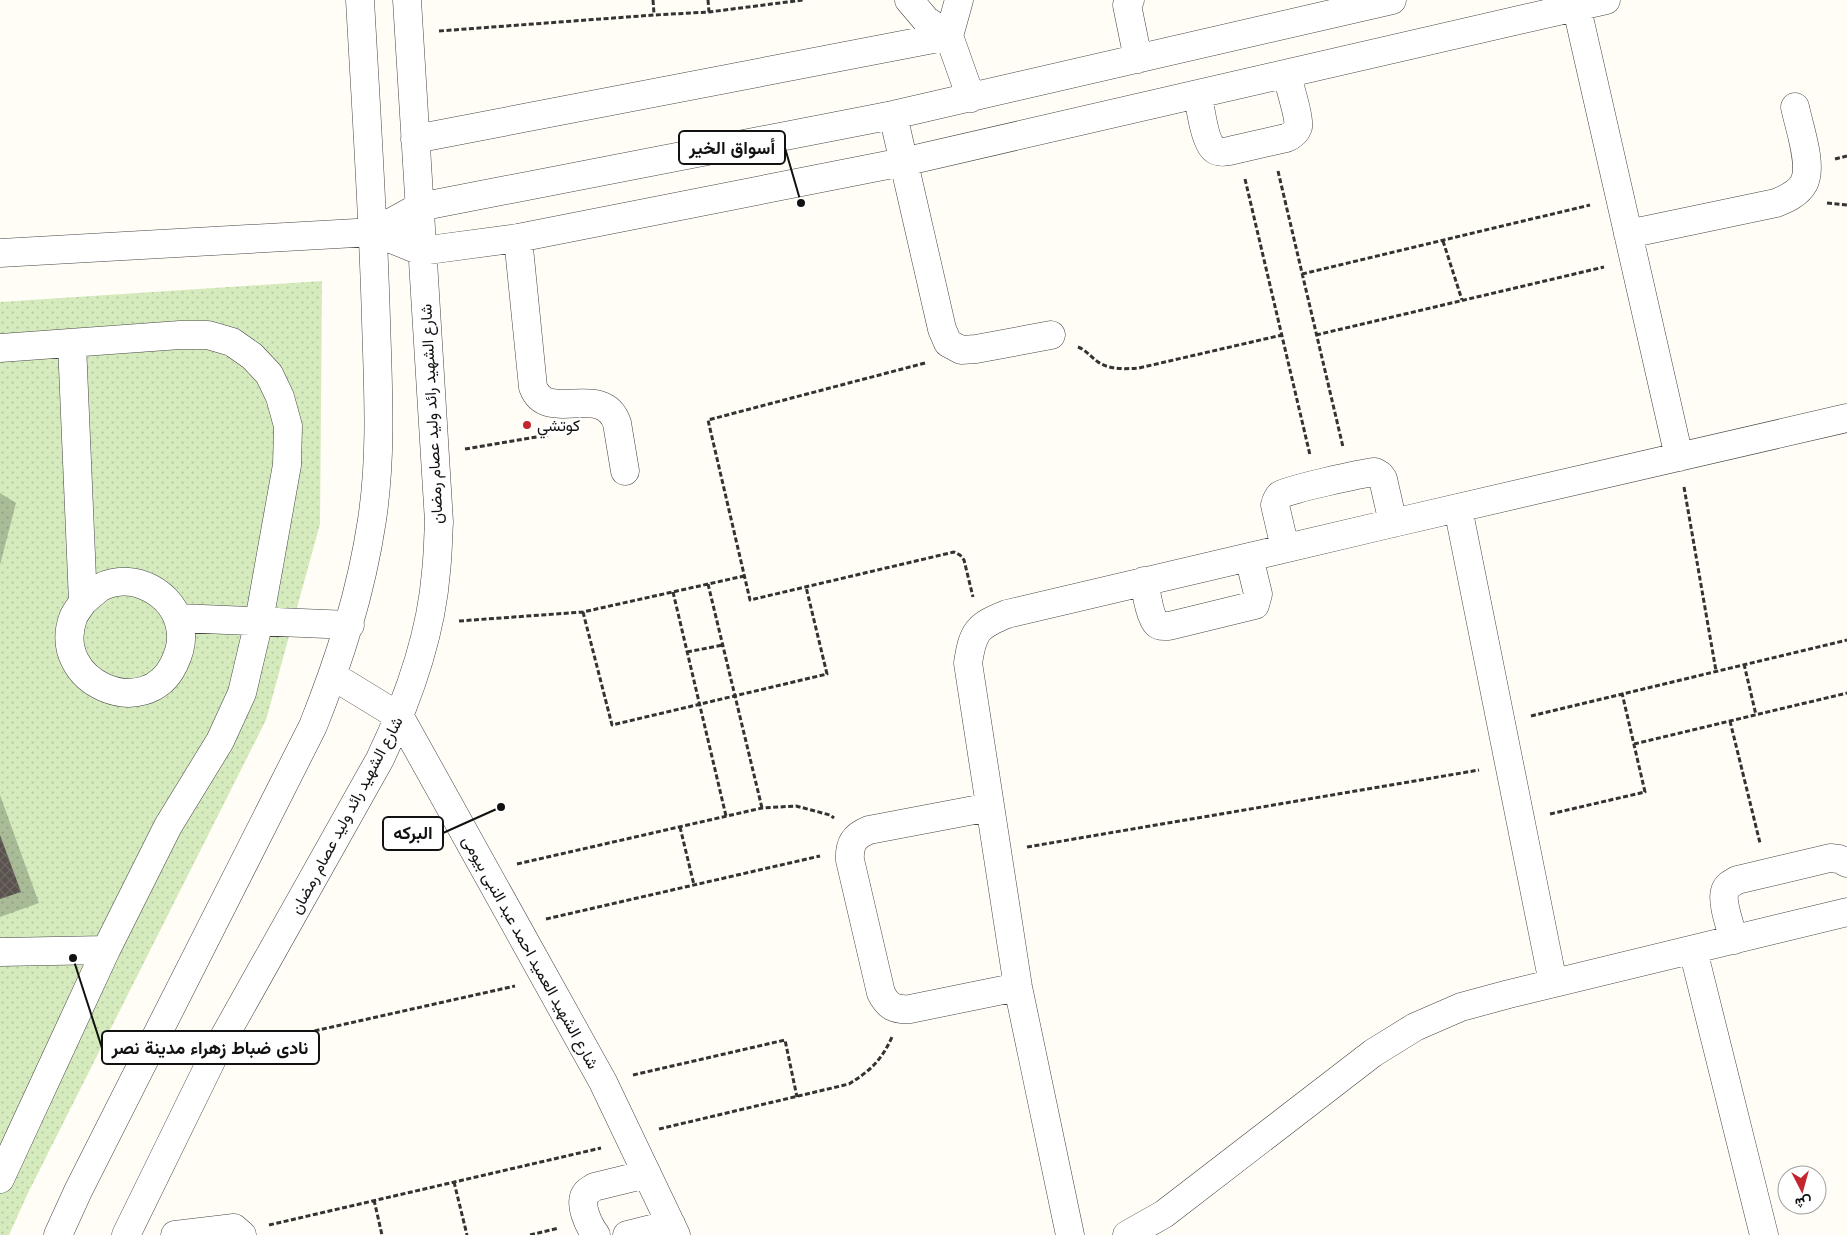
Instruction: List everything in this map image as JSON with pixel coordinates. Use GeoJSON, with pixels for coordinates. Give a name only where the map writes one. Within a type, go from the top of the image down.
{"type":"FeatureCollection","features":[{"type":"Feature","properties":{"kind":"street"},"geometry":{"type":"LineString","coordinates":[[58,1235],[78,1190],[290,775],[313,726],[333,676],[350,625],[363,573],[378,463],[379,407],[374,232],[360,0]]}},
{"type":"Feature","properties":{"kind":"street","name":"شارع الشهيد رائد وليد عصام رمضان"},"geometry":{"type":"LineString","coordinates":[[126,1235],[215,1053],[380,759],[400,717],[416,673],[428,623],[436,573],[439,522],[407,0]]}},
{"type":"Feature","properties":{"kind":"street"},"geometry":{"type":"LineString","coordinates":[[909,0],[926,20],[949,36]]}},
{"type":"Feature","properties":{"kind":"street"},"geometry":{"type":"LineString","coordinates":[[959,0],[949,36],[971,98]]}},
{"type":"Feature","properties":{"kind":"street"},"geometry":{"type":"LineString","coordinates":[[1130,0],[1127,5],[1138,59]]}},
{"type":"Feature","properties":{"kind":"street"},"geometry":{"type":"LineString","coordinates":[[374,232],[419,207],[893,115],[1392,0]]}},
{"type":"Feature","properties":{"kind":"street"},"geometry":{"type":"LineString","coordinates":[[0,253],[374,232],[421,251],[518,238],[904,162],[1287,74],[1576,3],[1606,0]]}},
{"type":"Feature","properties":{"kind":"street"},"geometry":{"type":"LineString","coordinates":[[1576,3],[1679,457]]}},
{"type":"Feature","properties":{"kind":"street"},"geometry":{"type":"LineString","coordinates":[[415,139],[949,36]]}},
{"type":"Feature","properties":{"kind":"street"},"geometry":{"type":"LineString","coordinates":[[1198,95],[1209,142],[1214,149],[1221,152],[1238,149],[1293,135],[1298,128],[1298,120],[1287,74]]}},
{"type":"Feature","properties":{"kind":"street"},"geometry":{"type":"LineString","coordinates":[[1628,234],[1776,203],[1792,196],[1804,183],[1808,166],[1795,107]]}},
{"type":"Feature","properties":{"kind":"street"},"geometry":{"type":"LineString","coordinates":[[893,115],[942,329],[948,343],[961,350],[968,350],[1051,335]]}},
{"type":"Feature","properties":{"kind":"street"},"geometry":{"type":"LineString","coordinates":[[518,238],[535,394],[541,400],[548,403],[592,403],[601,405],[609,410],[617,423],[625,471]]}},
{"type":"Feature","properties":{"kind":"street"},"geometry":{"type":"LineString","coordinates":[[0,348],[180,335],[208,335],[232,342],[252,356],[269,374],[280,397],[288,426],[287,465],[259,621],[242,692],[220,741],[168,826],[106,950],[0,1179]]}},
{"type":"Feature","properties":{"kind":"street"},"geometry":{"type":"LineString","coordinates":[[72,344],[83,602]]}},
{"type":"Feature","properties":{"kind":"street"},"geometry":{"type":"LineString","coordinates":[[1070,1235],[1018,987],[968,663],[972,641],[986,622],[1007,614],[1249,556],[1847,418]]}},
{"type":"Feature","properties":{"kind":"street"},"geometry":{"type":"LineString","coordinates":[[1286,548],[1275,505],[1279,495],[1285,492],[1375,472],[1383,480],[1393,522]]}},
{"type":"Feature","properties":{"kind":"street"},"geometry":{"type":"LineString","coordinates":[[1458,508],[1553,983]]}},
{"type":"Feature","properties":{"kind":"street"},"geometry":{"type":"LineString","coordinates":[[1144,581],[1153,618],[1157,624],[1169,626],[1255,605],[1258,594],[1249,556]]}},
{"type":"Feature","properties":{"kind":"street"},"geometry":{"type":"LineString","coordinates":[[124,582],[147,586],[166,598],[179,618],[182,635],[180,653],[172,669],[159,682],[134,692],[126,693],[108,690],[92,682],[80,669],[72,653],[70,635],[74,617],[83,602],[101,587],[124,582]]}},
{"type":"Feature","properties":{"kind":"street"},"geometry":{"type":"LineString","coordinates":[[179,618],[350,625]]}},
{"type":"Feature","properties":{"kind":"street","name":"شارع الشهيد العميد احمد عبد النبى بيومى"},"geometry":{"type":"LineString","coordinates":[[333,676],[400,717],[603,1082],[674,1230]]}},
{"type":"Feature","properties":{"kind":"street"},"geometry":{"type":"LineString","coordinates":[[990,807],[869,830],[854,842],[850,860],[881,993],[886,1004],[898,1010],[910,1009],[1018,987]]}},
{"type":"Feature","properties":{"kind":"street"},"geometry":{"type":"LineString","coordinates":[[1734,940],[1724,901],[1724,892],[1729,884],[1737,880],[1830,858],[1839,859],[1847,863]]}},
{"type":"Feature","properties":{"kind":"street"},"geometry":{"type":"LineString","coordinates":[[1132,1234],[1164,1214],[1373,1053],[1416,1027],[1461,1007],[1847,912]]}},
{"type":"Feature","properties":{"kind":"street"},"geometry":{"type":"LineString","coordinates":[[0,952],[106,950]]}},
{"type":"Feature","properties":{"kind":"street"},"geometry":{"type":"LineString","coordinates":[[1694,950],[1764,1235]]}},
{"type":"Feature","properties":{"kind":"street"},"geometry":{"type":"LineString","coordinates":[[596,1235],[592,1230],[583,1206],[583,1198],[587,1191],[594,1187],[647,1174]]}},
{"type":"Feature","properties":{"kind":"street"},"geometry":{"type":"LineString","coordinates":[[174,1235],[227,1228],[234,1228],[241,1233]]}},
{"type":"Feature","properties":{"kind":"street"},"geometry":{"type":"LineString","coordinates":[[627,1235],[674,1230]]}},
{"type":"Feature","properties":{"kind":"path"},"geometry":{"type":"LineString","coordinates":[[653,0],[654,14]]}},
{"type":"Feature","properties":{"kind":"path"},"geometry":{"type":"LineString","coordinates":[[708,0],[709,12]]}},
{"type":"Feature","properties":{"kind":"path"},"geometry":{"type":"LineString","coordinates":[[408,33],[654,14],[709,12],[803,0]]}},
{"type":"Feature","properties":{"kind":"path"},"geometry":{"type":"LineString","coordinates":[[1271,141],[1350,478]]}},
{"type":"Feature","properties":{"kind":"path"},"geometry":{"type":"LineString","coordinates":[[1238,149],[1317,485]]}},
{"type":"Feature","properties":{"kind":"path"},"geometry":{"type":"LineString","coordinates":[[1302,274],[1620,198]]}},
{"type":"Feature","properties":{"kind":"path"},"geometry":{"type":"LineString","coordinates":[[1443,240],[1462,300]]}},
{"type":"Feature","properties":{"kind":"path"},"geometry":{"type":"LineString","coordinates":[[1316,335],[1634,260]]}},
{"type":"Feature","properties":{"kind":"path"},"geometry":{"type":"LineString","coordinates":[[1051,335],[1083,349],[1099,363],[1118,370],[1139,368],[1282,334]]}},
{"type":"Feature","properties":{"kind":"path"},"geometry":{"type":"LineString","coordinates":[[948,343],[942,355],[930,361],[708,420],[750,600],[954,552],[964,560],[975,603],[986,622]]}},
{"type":"Feature","properties":{"kind":"path"},"geometry":{"type":"LineString","coordinates":[[435,454],[550,435]]}},
{"type":"Feature","properties":{"kind":"path"},"geometry":{"type":"LineString","coordinates":[[1679,457],[1716,671]]}},
{"type":"Feature","properties":{"kind":"path"},"geometry":{"type":"LineString","coordinates":[[428,623],[583,612],[744,576]]}},
{"type":"Feature","properties":{"kind":"path"},"geometry":{"type":"LineString","coordinates":[[708,584],[762,808]]}},
{"type":"Feature","properties":{"kind":"path"},"geometry":{"type":"LineString","coordinates":[[583,612],[612,725],[827,674],[806,586]]}},
{"type":"Feature","properties":{"kind":"path"},"geometry":{"type":"LineString","coordinates":[[673,592],[726,816]]}},
{"type":"Feature","properties":{"kind":"path"},"geometry":{"type":"LineString","coordinates":[[1501,723],[1847,640]]}},
{"type":"Feature","properties":{"kind":"path"},"geometry":{"type":"LineString","coordinates":[[687,652],[723,645]]}},
{"type":"Feature","properties":{"kind":"path"},"geometry":{"type":"LineString","coordinates":[[1744,664],[1756,715]]}},
{"type":"Feature","properties":{"kind":"path"},"geometry":{"type":"LineString","coordinates":[[1521,821],[1646,792],[1622,693]]}},
{"type":"Feature","properties":{"kind":"path"},"geometry":{"type":"LineString","coordinates":[[1634,744],[1847,693]]}},
{"type":"Feature","properties":{"kind":"path"},"geometry":{"type":"LineString","coordinates":[[1730,721],[1767,873]]}},
{"type":"Feature","properties":{"kind":"path"},"geometry":{"type":"LineString","coordinates":[[998,852],[1510,765]]}},
{"type":"Feature","properties":{"kind":"path"},"geometry":{"type":"LineString","coordinates":[[487,871],[762,808],[796,806],[830,815],[854,842],[694,885],[516,926]]}},
{"type":"Feature","properties":{"kind":"path"},"geometry":{"type":"LineString","coordinates":[[680,827],[694,885]]}},
{"type":"Feature","properties":{"kind":"path"},"geometry":{"type":"LineString","coordinates":[[215,1053],[545,979]]}},
{"type":"Feature","properties":{"kind":"path"},"geometry":{"type":"LineString","coordinates":[[241,1233],[849,1084],[869,1072],[884,1055],[894,1033],[898,1010]]}},
{"type":"Feature","properties":{"kind":"path"},"geometry":{"type":"LineString","coordinates":[[603,1082],[785,1040],[797,1097]]}},
{"type":"Feature","properties":{"kind":"path"},"geometry":{"type":"LineString","coordinates":[[454,1182],[467,1235]]}},
{"type":"Feature","properties":{"kind":"path"},"geometry":{"type":"LineString","coordinates":[[374,1200],[382,1235]]}},
{"type":"Feature","properties":{"kind":"green space"},"geometry":{"type":"Polygon","coordinates":[[[322,281],[320,524],[266,720],[27,1195],[9,1235],[0,1235],[0,302],[322,281]]]}},
{"type":"Feature","properties":{"kind":"building"},"geometry":{"type":"Polygon","coordinates":[[[0,835],[21,892],[0,899],[0,835]]]}},
{"type":"Feature","properties":{"kind":"place","name":"أسواق الخير"},"geometry":{"type":"Point","coordinates":[801,203]}},
{"type":"Feature","properties":{"kind":"place","name":"كوتشي"},"geometry":{"type":"Point","coordinates":[527,425]}},
{"type":"Feature","properties":{"kind":"place","name":"البركه"},"geometry":{"type":"Point","coordinates":[501,807]}},
{"type":"Feature","properties":{"kind":"place","name":"نادى ضباط زهراء مدينة نصر"},"geometry":{"type":"Point","coordinates":[73,958]}}]}
